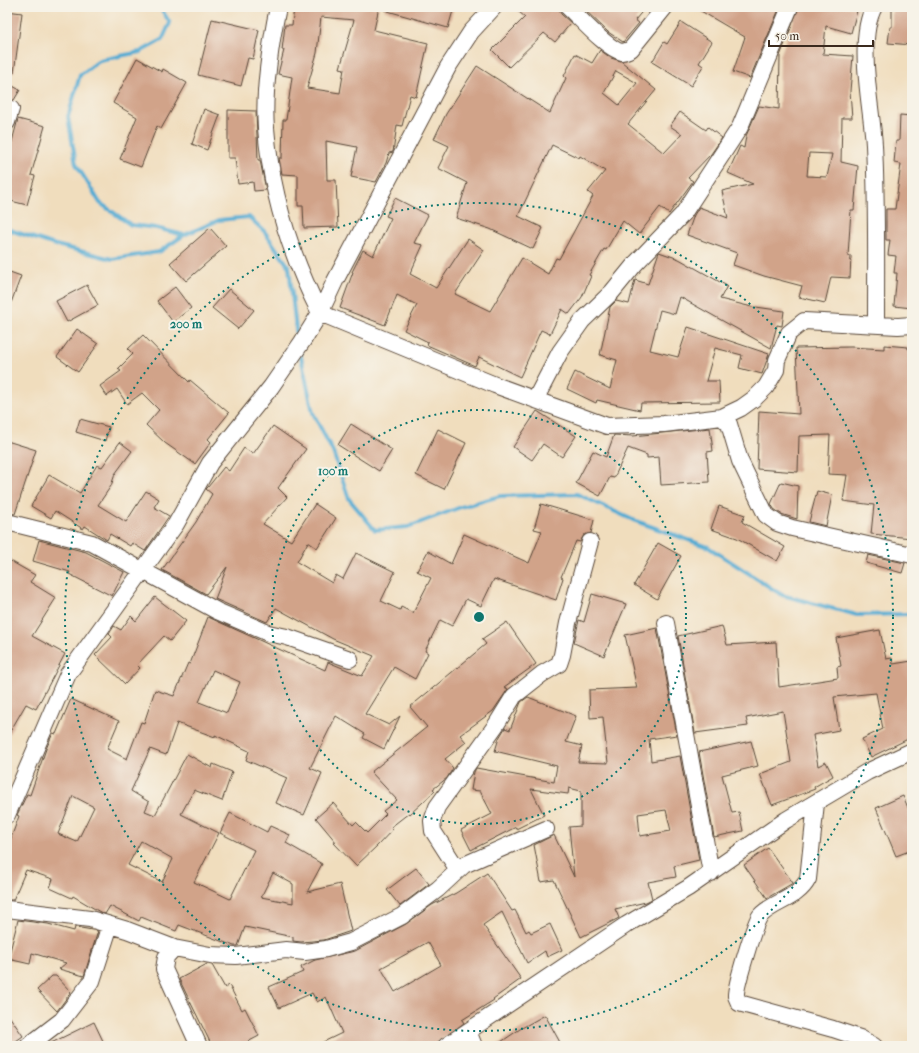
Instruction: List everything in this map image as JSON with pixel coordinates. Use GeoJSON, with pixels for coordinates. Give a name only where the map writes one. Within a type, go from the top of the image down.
{"type":"FeatureCollection","features":[{"type":"Feature","properties":{"kind":"street"},"geometry":{"type":"LineString","coordinates":[[278,7],[273,32],[265,127],[284,221],[304,281],[320,313],[495,385],[607,426],[664,424],[722,417],[755,398],[766,387],[776,370],[777,360],[789,333],[804,322],[912,325]]}},
{"type":"Feature","properties":{"kind":"street"},"geometry":{"type":"LineString","coordinates":[[7,814],[68,674],[176,524],[210,463],[271,386],[302,342],[320,313],[335,281],[448,67],[471,32],[494,7]]}},
{"type":"Feature","properties":{"kind":"street"},"geometry":{"type":"LineString","coordinates":[[568,7],[608,44],[616,50],[624,52],[631,49],[665,7]]}},
{"type":"Feature","properties":{"kind":"street"},"geometry":{"type":"LineString","coordinates":[[535,400],[560,352],[582,321],[612,292],[635,264],[683,214],[736,133],[790,7]]}},
{"type":"Feature","properties":{"kind":"street"},"geometry":{"type":"LineString","coordinates":[[874,7],[869,17],[866,37],[874,146],[876,325]]}},
{"type":"Feature","properties":{"kind":"street"},"geometry":{"type":"LineString","coordinates":[[722,417],[729,424],[740,462],[766,515],[792,528],[912,555]]}},
{"type":"Feature","properties":{"kind":"street"},"geometry":{"type":"LineString","coordinates":[[7,522],[92,543],[142,572],[211,608],[268,633],[287,637],[350,659]]}},
{"type":"Feature","properties":{"kind":"street"},"geometry":{"type":"LineString","coordinates":[[458,870],[433,831],[432,822],[437,807],[496,725],[514,696],[542,674],[559,664],[568,623],[590,542]]}},
{"type":"Feature","properties":{"kind":"street"},"geometry":{"type":"LineString","coordinates":[[666,623],[711,873]]}},
{"type":"Feature","properties":{"kind":"street"},"geometry":{"type":"LineString","coordinates":[[446,1046],[471,1039],[626,925],[711,873],[780,824],[867,772],[912,751]]}},
{"type":"Feature","properties":{"kind":"street"},"geometry":{"type":"LineString","coordinates":[[816,803],[808,879],[805,886],[759,917],[736,996],[739,1003],[833,1029],[860,1038],[874,1046]]}},
{"type":"Feature","properties":{"kind":"street"},"geometry":{"type":"LineString","coordinates":[[7,909],[65,915],[110,925],[174,948],[210,955],[236,956],[286,950],[305,952],[351,942],[402,916],[438,889],[458,870],[475,859],[546,829]]}},
{"type":"Feature","properties":{"kind":"street"},"geometry":{"type":"LineString","coordinates":[[28,1046],[62,1020],[92,981],[110,925]]}},
{"type":"Feature","properties":{"kind":"street"},"geometry":{"type":"LineString","coordinates":[[174,948],[166,957],[164,969],[199,1046]]}},
{"type":"Feature","properties":{"kind":"building"},"geometry":{"type":"Polygon","coordinates":[[[294,7],[379,7],[374,30],[428,43],[416,97],[410,95],[402,126],[397,125],[393,152],[389,153],[386,163],[376,182],[351,177],[357,147],[326,141],[327,180],[336,180],[338,227],[304,228],[303,206],[298,206],[298,175],[282,174],[279,158],[282,158],[283,120],[286,120],[292,77],[278,74],[284,50],[282,50],[285,25],[292,25],[294,7]],[[321,17],[317,53],[307,88],[340,93],[344,69],[340,68],[354,20],[321,17]]]}},
{"type":"Feature","properties":{"kind":"building"},"geometry":{"type":"Polygon","coordinates":[[[385,7],[454,7],[448,28],[384,10],[385,7]]]}},
{"type":"Feature","properties":{"kind":"building"},"geometry":{"type":"Polygon","coordinates":[[[513,7],[559,7],[561,14],[571,23],[555,42],[544,33],[509,67],[492,50],[525,17],[513,7]]]}},
{"type":"Feature","properties":{"kind":"building"},"geometry":{"type":"Polygon","coordinates":[[[582,7],[646,7],[635,20],[639,23],[623,42],[608,32],[582,7]]]}},
{"type":"Feature","properties":{"kind":"building"},"geometry":{"type":"Polygon","coordinates":[[[694,7],[780,7],[750,78],[733,72],[745,37],[694,7]]]}},
{"type":"Feature","properties":{"kind":"building"},"geometry":{"type":"Polygon","coordinates":[[[799,7],[858,7],[851,33],[826,26],[823,54],[853,56],[850,91],[852,118],[842,118],[841,162],[858,166],[854,210],[851,210],[848,256],[851,256],[850,278],[831,277],[825,303],[799,297],[802,286],[764,276],[733,265],[737,253],[687,235],[694,215],[699,207],[728,218],[722,191],[753,184],[728,173],[740,146],[744,148],[746,136],[759,106],[779,109],[780,56],[799,7]],[[809,153],[807,176],[827,177],[832,154],[809,153]]]}},
{"type":"Feature","properties":{"kind":"building"},"geometry":{"type":"Polygon","coordinates":[[[892,7],[912,7],[912,45],[888,43],[890,27],[892,27],[892,7]]]}},
{"type":"Feature","properties":{"kind":"building"},"geometry":{"type":"Polygon","coordinates":[[[7,11],[22,13],[14,73],[7,73],[7,11]]]}},
{"type":"Feature","properties":{"kind":"building"},"geometry":{"type":"Polygon","coordinates":[[[212,19],[259,30],[253,59],[248,58],[241,86],[198,75],[212,19]]]}},
{"type":"Feature","properties":{"kind":"building"},"geometry":{"type":"Polygon","coordinates":[[[681,22],[712,42],[699,63],[703,66],[691,86],[652,62],[664,42],[667,44],[681,22]]]}},
{"type":"Feature","properties":{"kind":"building"},"geometry":{"type":"Polygon","coordinates":[[[600,50],[611,58],[621,61],[656,90],[628,124],[664,153],[682,134],[670,126],[680,112],[706,130],[708,127],[722,138],[711,154],[688,178],[693,181],[669,214],[660,207],[639,234],[623,221],[589,275],[591,276],[582,297],[569,314],[562,309],[550,334],[541,330],[520,377],[479,357],[475,366],[427,345],[428,342],[404,330],[417,305],[397,295],[385,325],[340,308],[352,272],[363,250],[373,256],[391,218],[386,216],[395,198],[428,215],[414,243],[423,245],[410,274],[436,288],[468,239],[484,250],[455,294],[490,311],[522,258],[548,274],[556,258],[559,259],[593,196],[588,192],[605,171],[580,156],[579,158],[552,145],[518,216],[543,228],[533,249],[490,229],[456,218],[467,183],[438,168],[449,146],[434,139],[446,114],[477,66],[550,113],[566,78],[564,76],[575,54],[592,63],[600,50]],[[616,71],[604,93],[619,105],[637,83],[616,71]]]}},
{"type":"Feature","properties":{"kind":"building"},"geometry":{"type":"Polygon","coordinates":[[[137,58],[162,72],[163,69],[187,83],[161,129],[157,126],[141,167],[120,159],[137,117],[113,103],[137,58]]]}},
{"type":"Feature","properties":{"kind":"building"},"geometry":{"type":"Polygon","coordinates":[[[7,83],[20,90],[14,100],[7,101],[7,83]]]}},
{"type":"Feature","properties":{"kind":"building"},"geometry":{"type":"Polygon","coordinates":[[[204,109],[220,115],[207,150],[192,144],[204,109]]]}},
{"type":"Feature","properties":{"kind":"building"},"geometry":{"type":"Polygon","coordinates":[[[228,110],[256,111],[258,160],[260,160],[266,190],[254,191],[253,182],[238,184],[235,158],[228,158],[228,110]]]}},
{"type":"Feature","properties":{"kind":"building"},"geometry":{"type":"Polygon","coordinates":[[[900,115],[912,116],[912,308],[894,306],[897,273],[894,273],[896,256],[888,255],[890,240],[886,240],[886,209],[895,209],[901,164],[894,163],[896,141],[899,141],[900,115]]]}},
{"type":"Feature","properties":{"kind":"building"},"geometry":{"type":"Polygon","coordinates":[[[18,119],[45,126],[31,175],[35,176],[27,205],[7,200],[7,175],[10,165],[7,164],[7,160],[18,119]]]}},
{"type":"Feature","properties":{"kind":"building"},"geometry":{"type":"Polygon","coordinates":[[[210,228],[226,246],[186,281],[170,263],[210,228]]]}},
{"type":"Feature","properties":{"kind":"building"},"geometry":{"type":"Polygon","coordinates":[[[659,252],[679,259],[727,286],[720,299],[756,308],[784,311],[782,326],[777,325],[771,348],[680,297],[675,314],[660,310],[650,350],[678,357],[688,327],[769,354],[762,374],[739,368],[742,355],[715,348],[706,381],[719,381],[720,402],[641,403],[640,410],[597,400],[596,403],[567,389],[575,372],[610,389],[617,360],[600,355],[610,307],[616,301],[629,304],[635,280],[648,284],[659,252]]]}},
{"type":"Feature","properties":{"kind":"building"},"geometry":{"type":"Polygon","coordinates":[[[7,271],[21,276],[8,311],[7,311],[7,271]]]}},
{"type":"Feature","properties":{"kind":"building"},"geometry":{"type":"Polygon","coordinates":[[[87,285],[98,305],[67,322],[56,301],[87,285]]]}},
{"type":"Feature","properties":{"kind":"building"},"geometry":{"type":"Polygon","coordinates":[[[175,287],[191,308],[173,322],[157,301],[175,287]]]}},
{"type":"Feature","properties":{"kind":"building"},"geometry":{"type":"Polygon","coordinates":[[[229,289],[254,310],[238,329],[212,308],[229,289]]]}},
{"type":"Feature","properties":{"kind":"building"},"geometry":{"type":"Polygon","coordinates":[[[77,329],[98,344],[78,372],[57,357],[77,329]]]}},
{"type":"Feature","properties":{"kind":"building"},"geometry":{"type":"Polygon","coordinates":[[[143,335],[189,382],[190,380],[229,413],[208,439],[211,442],[195,464],[165,443],[146,425],[159,410],[142,393],[127,404],[117,389],[107,396],[100,386],[121,371],[118,369],[133,354],[128,349],[143,335]]]}},
{"type":"Feature","properties":{"kind":"building"},"geometry":{"type":"Polygon","coordinates":[[[884,345],[908,347],[908,349],[912,350],[912,538],[871,534],[874,505],[843,501],[847,475],[828,474],[830,435],[799,436],[798,472],[757,469],[759,411],[799,414],[796,348],[851,347],[884,349],[884,345]]]}},
{"type":"Feature","properties":{"kind":"building"},"geometry":{"type":"Polygon","coordinates":[[[537,411],[576,436],[562,457],[543,444],[532,460],[513,447],[537,411]]]}},
{"type":"Feature","properties":{"kind":"building"},"geometry":{"type":"Polygon","coordinates":[[[80,419],[109,427],[105,441],[76,432],[80,419]]]}},
{"type":"Feature","properties":{"kind":"building"},"geometry":{"type":"Polygon","coordinates":[[[351,424],[392,450],[379,471],[338,445],[351,424]]]}},
{"type":"Feature","properties":{"kind":"building"},"geometry":{"type":"Polygon","coordinates":[[[273,426],[306,449],[278,488],[287,497],[263,524],[291,541],[315,504],[336,518],[317,548],[308,542],[297,562],[332,583],[336,575],[343,579],[356,553],[395,572],[381,601],[400,610],[401,607],[413,613],[431,578],[417,571],[428,551],[451,564],[464,534],[529,563],[542,531],[534,529],[541,504],[594,520],[591,533],[584,535],[580,542],[576,541],[561,577],[563,578],[556,600],[494,579],[481,606],[466,599],[452,626],[440,620],[425,651],[428,653],[415,679],[394,667],[365,714],[389,725],[400,716],[384,749],[363,738],[365,734],[336,716],[310,768],[322,773],[304,815],[276,803],[287,778],[246,760],[249,751],[215,735],[215,737],[177,723],[166,755],[150,749],[131,791],[149,802],[145,811],[155,815],[187,754],[212,768],[213,764],[232,772],[222,801],[194,790],[181,814],[219,833],[194,882],[230,899],[254,850],[220,833],[230,813],[267,832],[270,826],[290,835],[286,843],[322,864],[307,892],[340,884],[351,931],[324,940],[301,942],[293,941],[293,937],[245,927],[238,946],[234,946],[179,925],[176,931],[141,917],[139,921],[110,906],[105,914],[73,896],[72,898],[50,888],[53,879],[26,870],[13,900],[7,900],[7,849],[19,816],[17,815],[27,794],[30,795],[46,749],[53,733],[56,734],[71,699],[119,721],[107,749],[127,759],[141,722],[144,723],[155,690],[174,696],[188,663],[190,664],[208,617],[325,670],[328,662],[362,676],[374,656],[333,639],[276,608],[267,622],[215,599],[227,567],[206,594],[162,570],[196,522],[212,494],[206,489],[224,467],[229,471],[244,448],[253,454],[273,426]],[[213,670],[199,702],[227,713],[240,682],[213,670]],[[73,796],[58,834],[77,842],[94,807],[73,796]],[[141,841],[128,865],[162,882],[173,859],[141,841]],[[273,873],[261,897],[293,903],[293,884],[273,873]]]}},
{"type":"Feature","properties":{"kind":"building"},"geometry":{"type":"Polygon","coordinates":[[[710,428],[713,451],[707,452],[709,482],[661,485],[659,457],[647,458],[647,455],[628,448],[614,478],[610,477],[600,496],[576,483],[593,451],[606,457],[614,435],[633,436],[710,428]]]}},
{"type":"Feature","properties":{"kind":"building"},"geometry":{"type":"Polygon","coordinates":[[[438,429],[466,443],[444,489],[416,475],[438,429]]]}},
{"type":"Feature","properties":{"kind":"building"},"geometry":{"type":"Polygon","coordinates":[[[7,441],[36,450],[15,514],[7,513],[7,441]]]}},
{"type":"Feature","properties":{"kind":"building"},"geometry":{"type":"Polygon","coordinates":[[[120,442],[132,451],[115,474],[111,486],[98,505],[126,522],[146,491],[159,499],[154,507],[169,516],[145,551],[132,543],[130,546],[110,534],[107,540],[85,526],[83,529],[55,511],[51,518],[31,506],[49,475],[80,493],[97,465],[102,467],[120,442]]]}},
{"type":"Feature","properties":{"kind":"building"},"geometry":{"type":"Polygon","coordinates":[[[781,482],[798,486],[797,519],[781,514],[774,509],[771,504],[781,482]]]}},
{"type":"Feature","properties":{"kind":"building"},"geometry":{"type":"Polygon","coordinates":[[[817,491],[832,495],[826,526],[809,522],[817,491]]]}},
{"type":"Feature","properties":{"kind":"building"},"geometry":{"type":"Polygon","coordinates":[[[719,506],[745,515],[742,522],[785,547],[777,561],[737,538],[711,529],[719,506]]]}},
{"type":"Feature","properties":{"kind":"building"},"geometry":{"type":"Polygon","coordinates":[[[39,540],[86,552],[124,572],[112,596],[69,574],[70,572],[33,561],[39,540]]]}},
{"type":"Feature","properties":{"kind":"building"},"geometry":{"type":"Polygon","coordinates":[[[658,543],[681,556],[657,599],[634,585],[658,543]]]}},
{"type":"Feature","properties":{"kind":"building"},"geometry":{"type":"Polygon","coordinates":[[[868,555],[905,563],[902,573],[866,563],[868,555]]]}},
{"type":"Feature","properties":{"kind":"building"},"geometry":{"type":"Polygon","coordinates":[[[7,559],[35,575],[30,582],[56,598],[32,636],[65,654],[36,709],[26,704],[7,737],[7,559]]]}},
{"type":"Feature","properties":{"kind":"building"},"geometry":{"type":"Polygon","coordinates":[[[592,594],[626,604],[604,656],[574,643],[579,620],[584,622],[592,594]]]}},
{"type":"Feature","properties":{"kind":"building"},"geometry":{"type":"Polygon","coordinates":[[[155,597],[186,621],[170,641],[164,636],[137,665],[140,668],[125,684],[95,655],[112,637],[109,634],[114,626],[121,630],[131,616],[136,621],[155,597]]]}},
{"type":"Feature","properties":{"kind":"building"},"geometry":{"type":"Polygon","coordinates":[[[507,622],[536,664],[504,687],[508,689],[493,711],[460,735],[466,742],[445,759],[453,768],[447,778],[433,789],[435,791],[410,814],[409,813],[391,827],[393,829],[356,866],[334,843],[336,842],[316,818],[333,803],[353,825],[356,822],[367,833],[386,814],[383,811],[397,800],[371,772],[427,727],[410,707],[486,644],[482,639],[507,622]]]}},
{"type":"Feature","properties":{"kind":"building"},"geometry":{"type":"Polygon","coordinates":[[[722,626],[727,645],[776,642],[779,687],[838,678],[837,667],[841,666],[836,638],[880,630],[886,659],[892,658],[893,664],[912,661],[912,737],[871,757],[862,739],[883,729],[876,693],[834,697],[839,730],[813,735],[818,766],[826,762],[833,776],[814,787],[815,789],[772,805],[760,774],[791,762],[783,711],[746,718],[748,726],[695,733],[678,636],[722,626]]]}},
{"type":"Feature","properties":{"kind":"building"},"geometry":{"type":"Polygon","coordinates":[[[657,628],[677,735],[649,739],[651,761],[680,756],[699,860],[674,866],[676,877],[648,882],[652,899],[646,902],[615,909],[619,918],[581,937],[554,880],[541,882],[534,845],[554,835],[574,877],[569,827],[581,826],[581,791],[569,788],[568,794],[531,789],[544,815],[516,829],[516,827],[471,850],[461,830],[492,814],[480,791],[471,790],[476,768],[554,782],[557,766],[495,751],[499,738],[505,728],[510,730],[521,702],[528,697],[576,716],[566,742],[582,746],[578,762],[608,763],[603,717],[590,718],[589,690],[637,688],[625,635],[657,628]],[[666,810],[638,814],[640,836],[671,831],[666,810]]]}},
{"type":"Feature","properties":{"kind":"building"},"geometry":{"type":"Polygon","coordinates":[[[751,741],[758,766],[722,775],[732,813],[739,812],[743,831],[714,837],[699,752],[751,741]]]}},
{"type":"Feature","properties":{"kind":"building"},"geometry":{"type":"Polygon","coordinates":[[[903,796],[912,817],[912,850],[896,856],[876,808],[903,796]]]}},
{"type":"Feature","properties":{"kind":"building"},"geometry":{"type":"Polygon","coordinates":[[[768,848],[793,883],[767,898],[744,865],[768,848]]]}},
{"type":"Feature","properties":{"kind":"building"},"geometry":{"type":"Polygon","coordinates":[[[416,868],[429,884],[400,906],[387,890],[416,868]]]}},
{"type":"Feature","properties":{"kind":"building"},"geometry":{"type":"Polygon","coordinates":[[[487,873],[512,911],[515,910],[526,932],[529,930],[531,933],[550,924],[562,950],[547,957],[545,951],[527,963],[502,912],[483,925],[521,979],[493,999],[494,1000],[462,1020],[464,1023],[430,1046],[315,1046],[342,1033],[326,997],[317,1002],[312,993],[279,1008],[269,987],[303,972],[301,967],[315,960],[355,951],[406,924],[432,905],[456,893],[487,873]],[[428,942],[381,968],[395,992],[441,965],[428,942]]]}},
{"type":"Feature","properties":{"kind":"building"},"geometry":{"type":"Polygon","coordinates":[[[18,920],[48,924],[74,931],[75,927],[98,931],[84,976],[59,969],[66,963],[32,953],[30,964],[8,959],[18,920]]]}},
{"type":"Feature","properties":{"kind":"building"},"geometry":{"type":"Polygon","coordinates":[[[207,964],[212,965],[225,988],[229,985],[242,1010],[245,1008],[259,1036],[240,1046],[212,1046],[179,979],[207,964]]]}},
{"type":"Feature","properties":{"kind":"building"},"geometry":{"type":"Polygon","coordinates":[[[52,976],[56,976],[71,992],[57,1011],[37,990],[52,976]]]}},
{"type":"Feature","properties":{"kind":"building"},"geometry":{"type":"Polygon","coordinates":[[[7,1013],[23,1036],[9,1046],[7,1046],[7,1013]]]}},
{"type":"Feature","properties":{"kind":"building"},"geometry":{"type":"Polygon","coordinates":[[[545,1015],[562,1046],[495,1046],[520,1029],[545,1015]]]}},
{"type":"Feature","properties":{"kind":"building"},"geometry":{"type":"Polygon","coordinates":[[[94,1022],[103,1041],[93,1046],[45,1046],[94,1022]]]}},
{"type":"Feature","properties":{"kind":"waterway"},"geometry":{"type":"LineString","coordinates":[[160,7],[170,23],[162,40],[140,52],[100,60],[80,75],[68,117],[76,164],[100,203],[131,225],[156,228],[184,235]]}},
{"type":"Feature","properties":{"kind":"waterway"},"geometry":{"type":"LineString","coordinates":[[7,229],[52,244],[112,259],[159,252],[184,235],[219,220],[249,217],[264,231],[289,267],[297,339]]}},
{"type":"Feature","properties":{"kind":"waterway"},"geometry":{"type":"LineString","coordinates":[[300,352],[313,413],[333,452],[349,499],[375,530],[408,527],[461,507],[500,496],[577,494],[633,520],[708,547],[782,595],[857,615],[912,614]]}}]}
